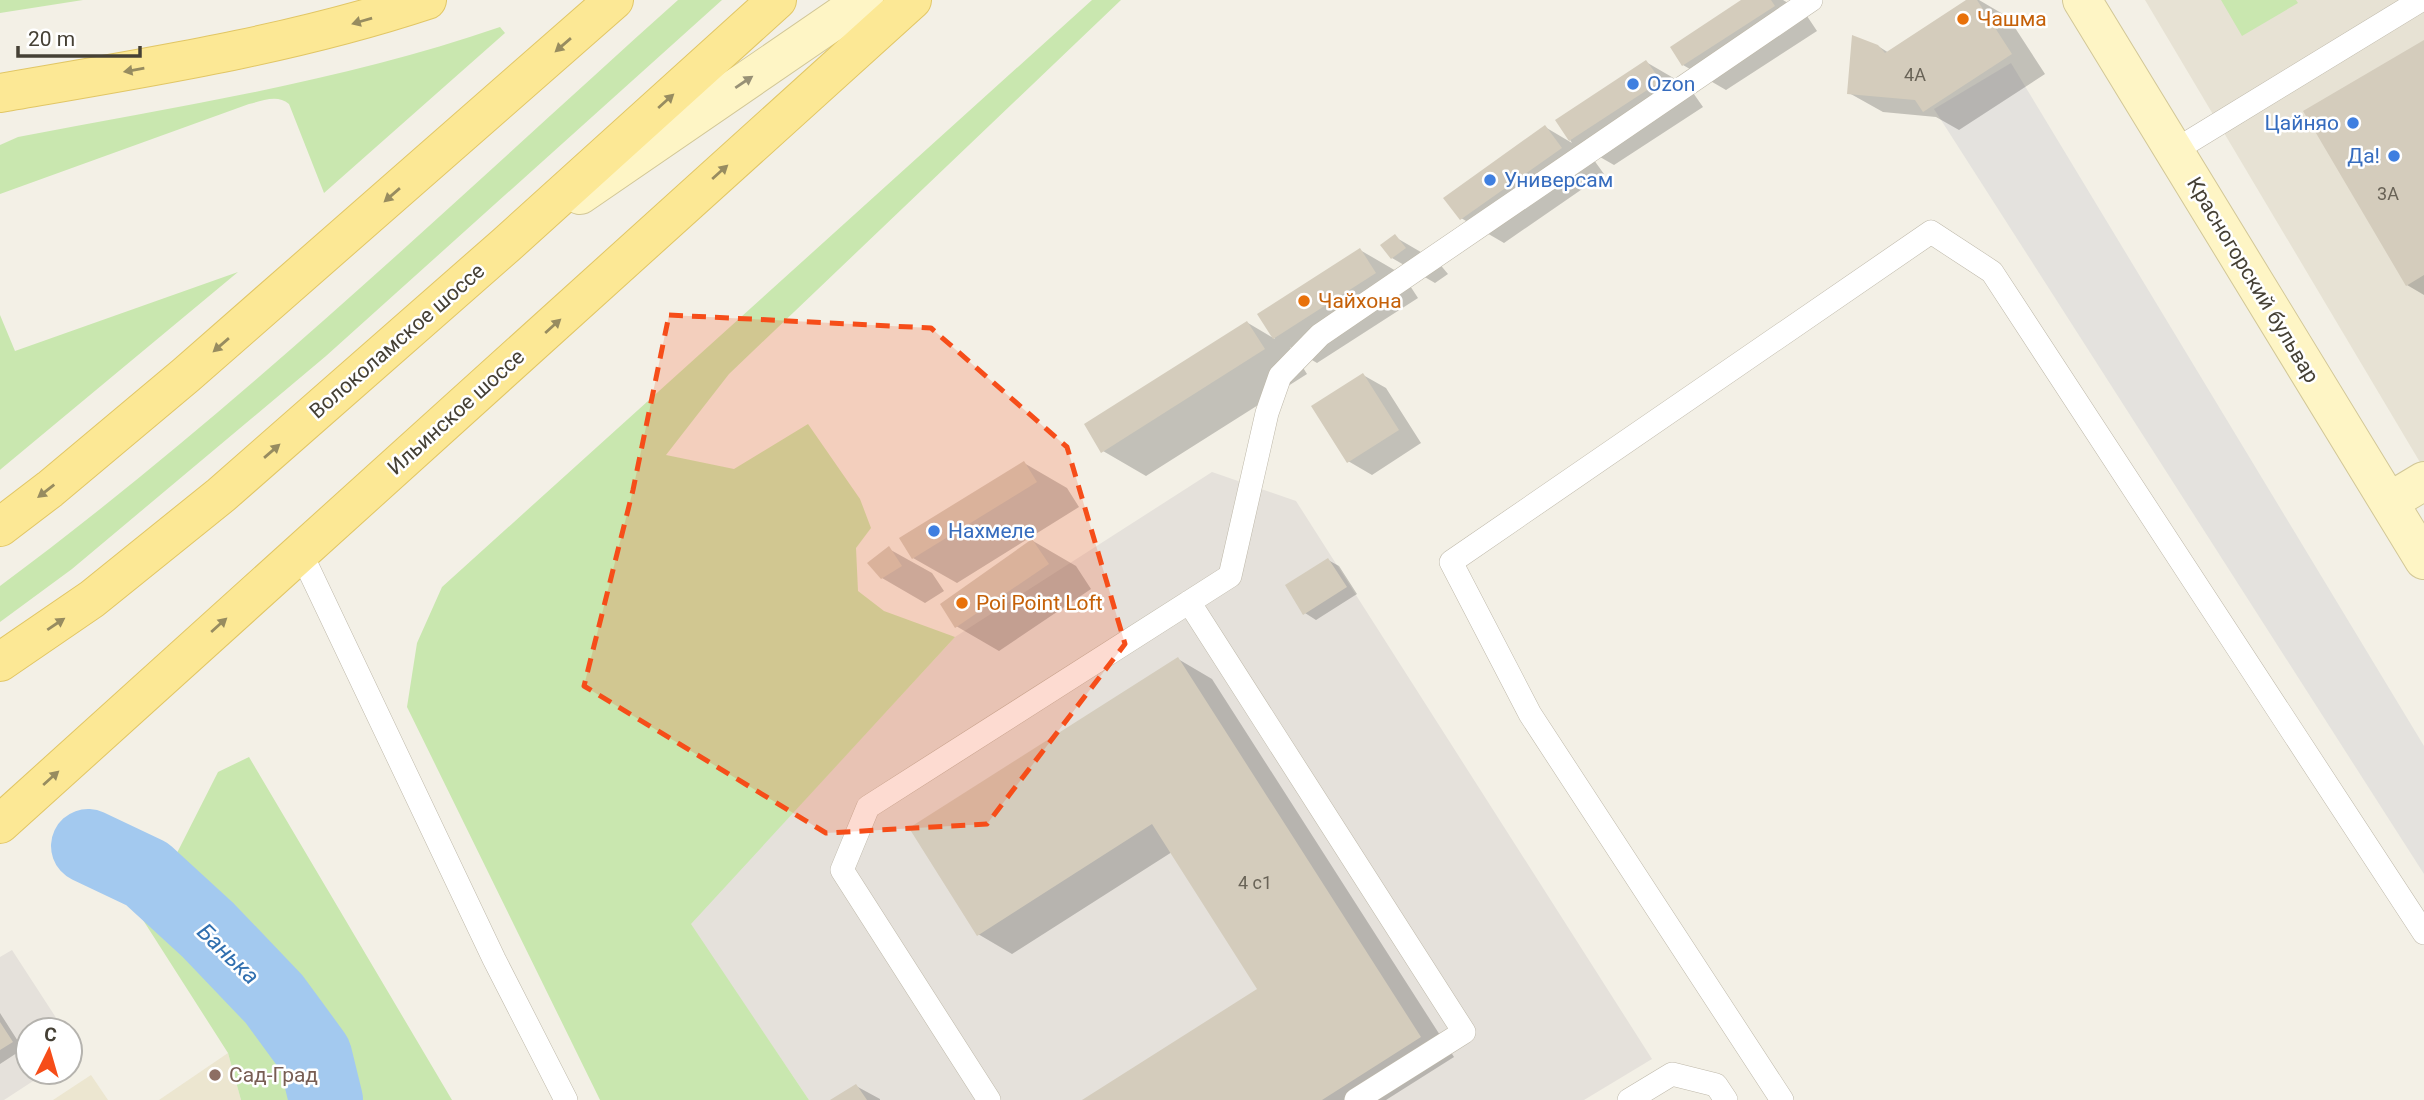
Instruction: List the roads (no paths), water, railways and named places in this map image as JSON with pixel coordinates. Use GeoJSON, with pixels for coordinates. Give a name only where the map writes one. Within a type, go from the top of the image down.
{"type":"FeatureCollection","features":[{"type":"Feature","properties":{"kind":"main road"},"geometry":{"type":"LineString","coordinates":[[0,93],[225,53],[361,22],[427,0]]}},
{"type":"Feature","properties":{"kind":"main road"},"geometry":{"type":"LineString","coordinates":[[0,527],[50,489],[186,375],[614,0]]}},
{"type":"Feature","properties":{"kind":"main road","name":"Волоколамское шоссе"},"geometry":{"type":"LineString","coordinates":[[0,662],[92,599],[221,495],[506,245],[777,0]]}},
{"type":"Feature","properties":{"kind":"main road"},"geometry":{"type":"LineString","coordinates":[[506,245],[864,0]]}},
{"type":"Feature","properties":{"kind":"main road","name":"Ильинское шоссе"},"geometry":{"type":"LineString","coordinates":[[0,824],[912,0]]}},
{"type":"Feature","properties":{"kind":"main road","name":"Красногорский бульвар"},"geometry":{"type":"LineString","coordinates":[[2082,0],[2424,560]]}},
{"type":"Feature","properties":{"kind":"main road"},"geometry":{"type":"LineString","coordinates":[[2389,502],[2424,481]]}},
{"type":"Feature","properties":{"kind":"lane"},"geometry":{"type":"LineString","coordinates":[[989,1100],[842,870],[867,807],[1230,576],[1268,413],[1280,376],[1320,335],[1811,0]]}},
{"type":"Feature","properties":{"kind":"lane"},"geometry":{"type":"LineString","coordinates":[[2174,151],[2421,0]]}},
{"type":"Feature","properties":{"kind":"lane"},"geometry":{"type":"LineString","coordinates":[[1782,1100],[1530,714],[1451,562],[1931,232],[1992,272],[2424,933]]}},
{"type":"Feature","properties":{"kind":"lane"},"geometry":{"type":"LineString","coordinates":[[300,551],[494,959],[566,1100]]}},
{"type":"Feature","properties":{"kind":"lane"},"geometry":{"type":"LineString","coordinates":[[1189,602],[1464,1032],[1356,1100]]}},
{"type":"Feature","properties":{"kind":"lane"},"geometry":{"type":"LineString","coordinates":[[1629,1100],[1672,1074],[1716,1085],[1726,1100]]}},
{"type":"Feature","properties":{"kind":"waterway","name":"Банька"},"geometry":{"type":"LineString","coordinates":[[88,846],[147,874],[208,930],[274,999],[315,1055],[326,1100]]}},
{"type":"Feature","properties":{"kind":"place","name":"Чашма"},"geometry":{"type":"Point","coordinates":[1963,19]}},
{"type":"Feature","properties":{"kind":"place","name":"Ozon"},"geometry":{"type":"Point","coordinates":[1633,84]}},
{"type":"Feature","properties":{"kind":"place","name":"Цайняо"},"geometry":{"type":"Point","coordinates":[2353,123]}},
{"type":"Feature","properties":{"kind":"place","name":"Да!"},"geometry":{"type":"Point","coordinates":[2394,156]}},
{"type":"Feature","properties":{"kind":"place","name":"Универсам"},"geometry":{"type":"Point","coordinates":[1490,180]}},
{"type":"Feature","properties":{"kind":"place","name":"Чайхона"},"geometry":{"type":"Point","coordinates":[1304,301]}},
{"type":"Feature","properties":{"kind":"place","name":"Нахмеле"},"geometry":{"type":"Point","coordinates":[934,531]}},
{"type":"Feature","properties":{"kind":"place","name":"Poi Point Loft"},"geometry":{"type":"Point","coordinates":[962,603]}},
{"type":"Feature","properties":{"kind":"place","name":"Сад-Град"},"geometry":{"type":"Point","coordinates":[215,1075]}}]}
